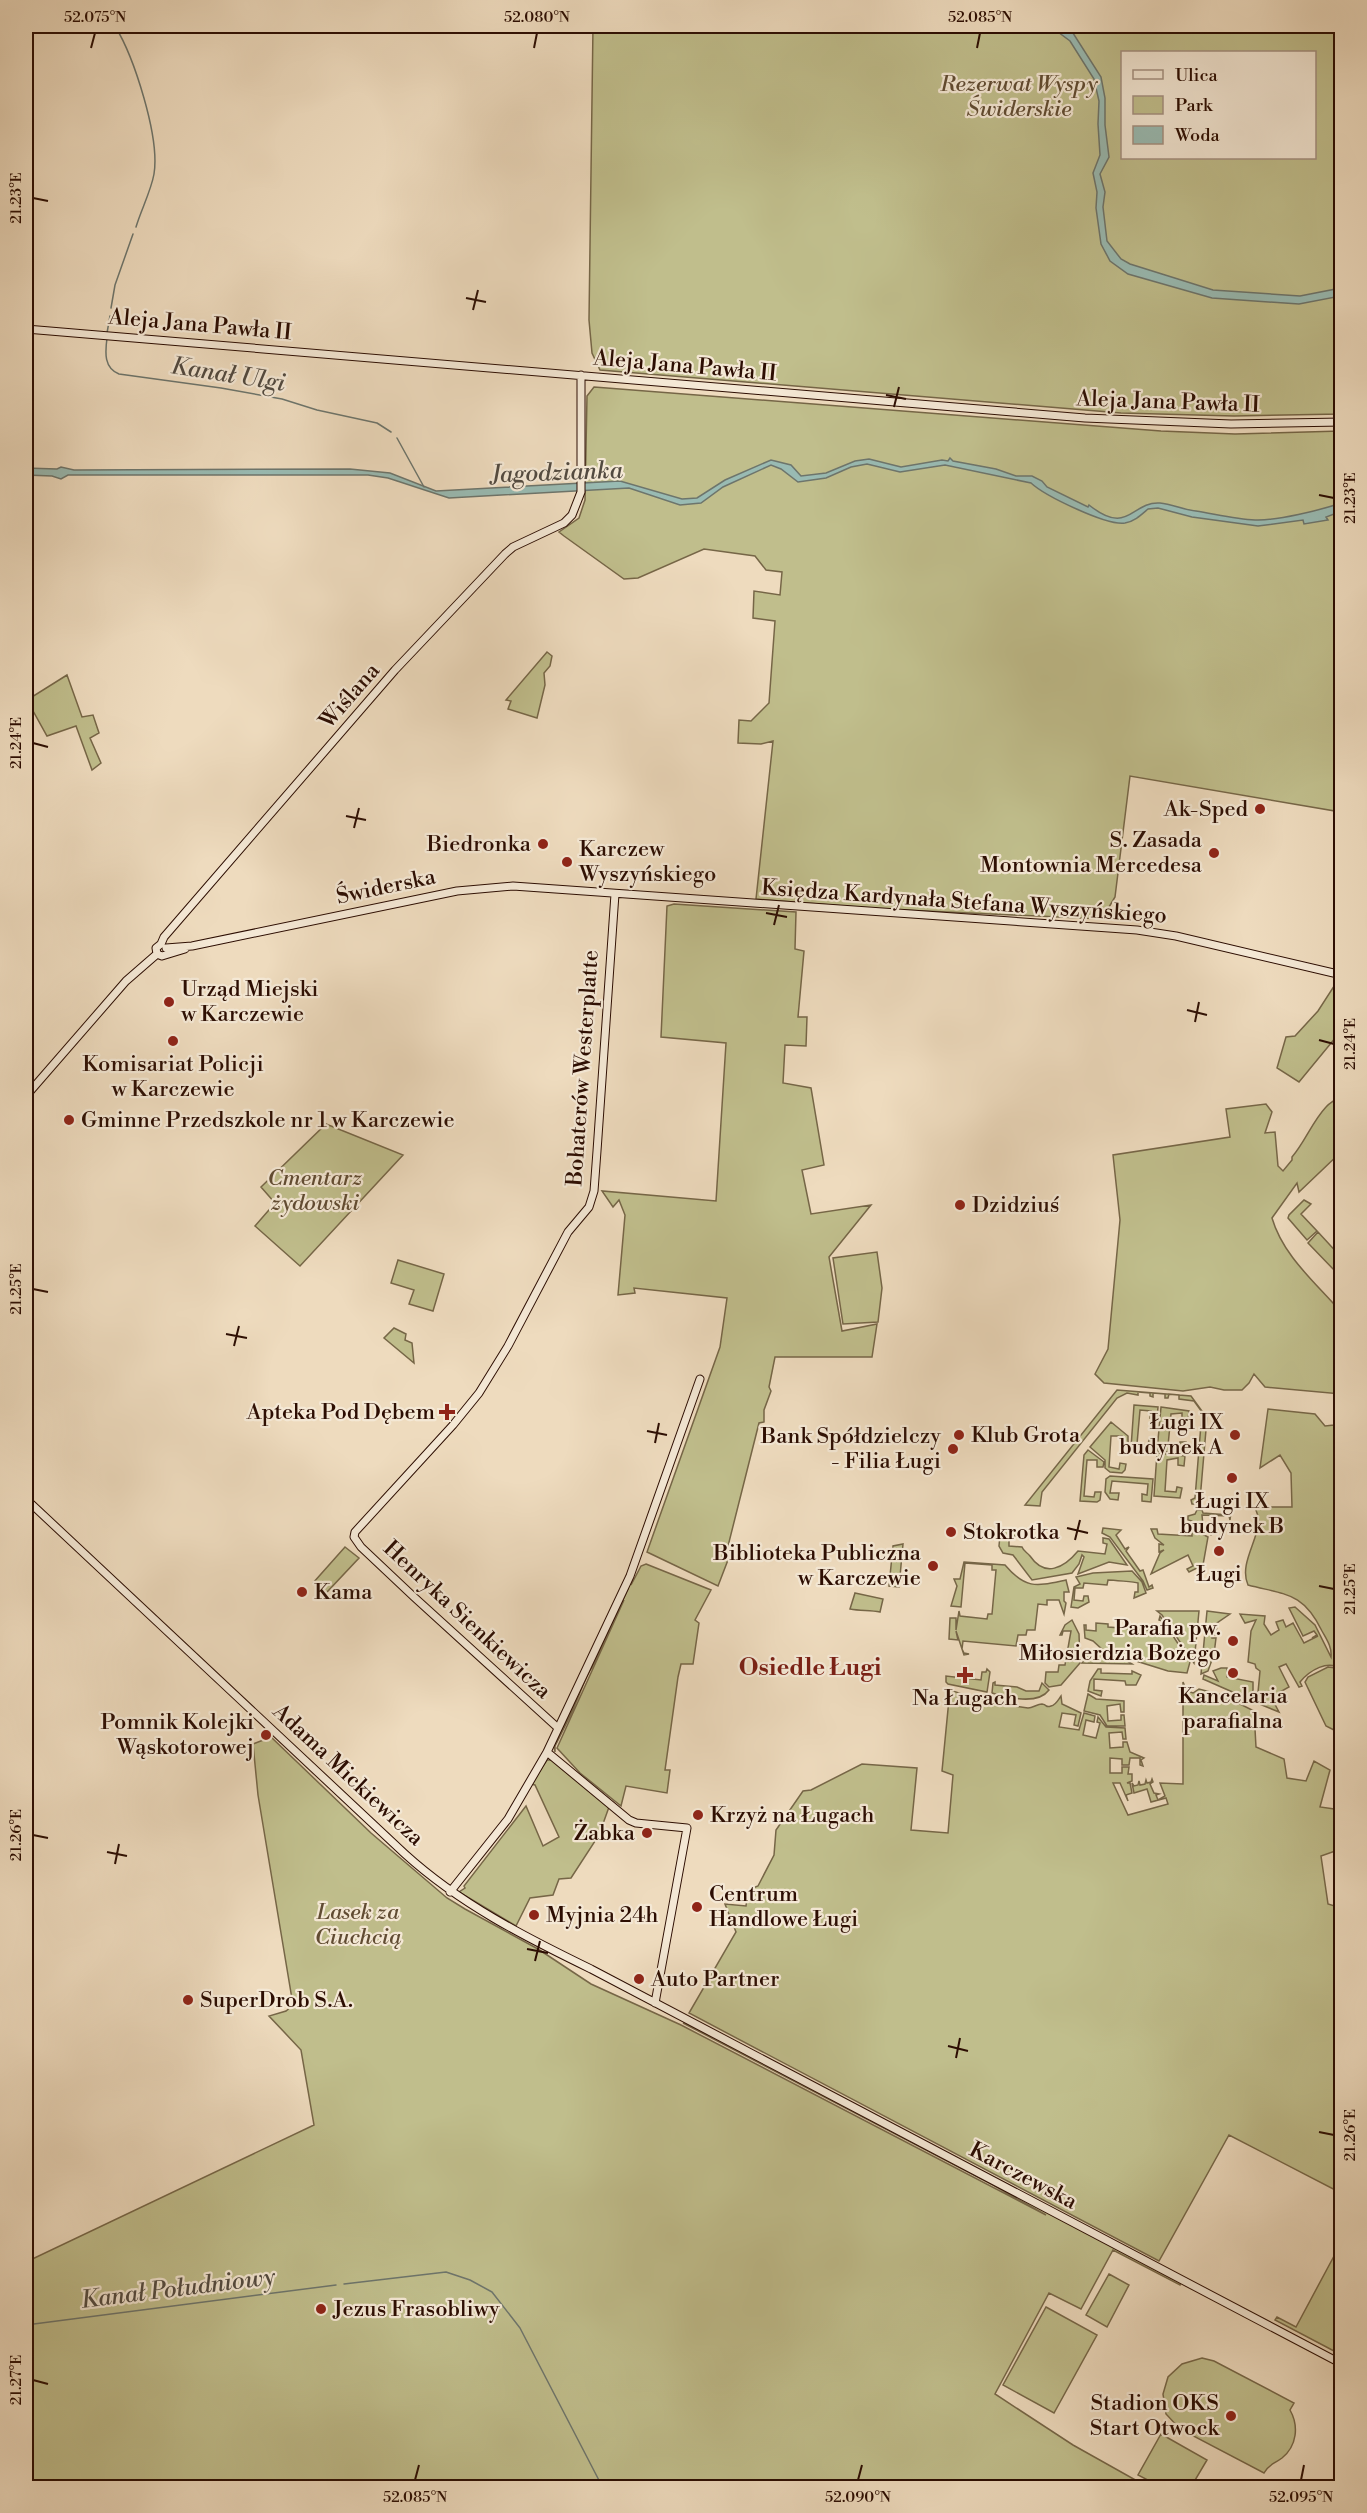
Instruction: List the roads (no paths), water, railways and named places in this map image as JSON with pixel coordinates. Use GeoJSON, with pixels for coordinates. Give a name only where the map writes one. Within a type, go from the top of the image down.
{"type":"FeatureCollection","features":[{"type":"Feature","properties":{"kind":"street","name":"Aleja Jana Pawła II"},"geometry":{"type":"LineString","coordinates":[[26,329],[1123,420],[1231,424],[1341,422]]}},
{"type":"Feature","properties":{"kind":"street","name":"Wiślana"},"geometry":{"type":"LineString","coordinates":[[164,949],[164,937],[401,664],[510,550],[568,519],[575,510],[581,480],[581,375]]}},
{"type":"Feature","properties":{"kind":"street","name":"Świderska"},"geometry":{"type":"LineString","coordinates":[[26,1096],[126,981],[157,954],[162,956],[164,949],[192,946],[470,889],[513,886],[615,894]]}},
{"type":"Feature","properties":{"kind":"street","name":"Księdza Kardynała Stefana Wyszyńskiego"},"geometry":{"type":"LineString","coordinates":[[615,894],[1137,930],[1176,936],[1341,975]]}},
{"type":"Feature","properties":{"kind":"street","name":"Bohaterów Westerplatte"},"geometry":{"type":"LineString","coordinates":[[354,1537],[355,1532],[479,1393],[508,1346],[568,1232],[589,1207],[593,1194],[615,894]]}},
{"type":"Feature","properties":{"kind":"street"},"geometry":{"type":"LineString","coordinates":[[450,1892],[508,1819],[547,1752],[632,1570],[699,1379]]}},
{"type":"Feature","properties":{"kind":"street","name":"Adama Mickiewicza"},"geometry":{"type":"LineString","coordinates":[[26,1499],[405,1854],[450,1892],[522,1935],[687,2020]]}},
{"type":"Feature","properties":{"kind":"street","name":"Henryka Sienkiewicza"},"geometry":{"type":"LineString","coordinates":[[354,1537],[361,1547],[414,1597],[558,1728]]}},
{"type":"Feature","properties":{"kind":"street"},"geometry":{"type":"LineString","coordinates":[[547,1752],[628,1820],[687,1828],[655,2003]]}},
{"type":"Feature","properties":{"kind":"street","name":"Karczewska"},"geometry":{"type":"LineString","coordinates":[[687,2020],[1341,2364]]}},
{"type":"Feature","properties":{"kind":"water"},"geometry":{"type":"Polygon","coordinates":[[[1050,26],[1063,26],[1073,33],[1101,77],[1105,98],[1105,125],[1109,157],[1100,174],[1105,192],[1103,207],[1107,241],[1121,259],[1130,264],[1213,290],[1300,296],[1341,288],[1341,296],[1299,304],[1212,298],[1128,274],[1110,261],[1101,244],[1096,208],[1097,192],[1093,173],[1100,155],[1099,101],[1094,79],[1070,41],[1050,26]]]}},
{"type":"Feature","properties":{"kind":"water"},"geometry":{"type":"Polygon","coordinates":[[[950,458],[953,461],[996,469],[1016,476],[1032,476],[1042,481],[1047,487],[1113,518],[1121,518],[1142,507],[1160,503],[1233,518],[1255,520],[1298,515],[1341,503],[1342,511],[1326,517],[1328,520],[1304,524],[1303,520],[1258,526],[1192,517],[1158,508],[1148,509],[1129,522],[1116,523],[1076,509],[1031,483],[945,465],[900,472],[867,464],[851,467],[826,478],[798,482],[781,469],[771,465],[723,487],[701,503],[680,505],[629,488],[449,498],[388,478],[368,475],[68,475],[61,479],[52,476],[26,475],[26,468],[57,469],[61,467],[74,470],[350,469],[390,473],[436,491],[620,481],[682,499],[697,498],[725,480],[771,460],[791,465],[801,476],[826,473],[855,461],[869,459],[901,467],[948,461],[950,458]]]}},
{"type":"Feature","properties":{"kind":"waterway","name":"Kanał Ulgi"},"geometry":{"type":"LineString","coordinates":[[115,26],[130,57],[144,98],[155,158],[151,187],[136,227]]}},
{"type":"Feature","properties":{"kind":"waterway","name":"Kanał Ulgi"},"geometry":{"type":"LineString","coordinates":[[111,308],[115,285],[133,234]]}},
{"type":"Feature","properties":{"kind":"waterway","name":"Kanał Ulgi"},"geometry":{"type":"LineString","coordinates":[[107,333],[110,316]]}},
{"type":"Feature","properties":{"kind":"waterway","name":"Kanał Ulgi"},"geometry":{"type":"LineString","coordinates":[[107,338],[108,364],[119,374],[282,399],[317,410],[377,423],[391,432]]}},
{"type":"Feature","properties":{"kind":"waterway","name":"Kanał Ulgi"},"geometry":{"type":"LineString","coordinates":[[397,438],[424,487]]}},
{"type":"Feature","properties":{"kind":"waterway","name":"Kanał Południowy"},"geometry":{"type":"LineString","coordinates":[[344,2284],[446,2272],[470,2280],[492,2292],[520,2328],[603,2488]]}},
{"type":"Feature","properties":{"kind":"waterway","name":"Kanał Południowy"},"geometry":{"type":"LineString","coordinates":[[26,2325],[336,2285]]}},
{"type":"Feature","properties":{"kind":"place","name":"Ak-Sped"},"geometry":{"type":"Point","coordinates":[1260,809]}},
{"type":"Feature","properties":{"kind":"place","name":"Biedronka"},"geometry":{"type":"Point","coordinates":[543,844]}},
{"type":"Feature","properties":{"kind":"place","name":"S. Zasada Montownia Mercedesa"},"geometry":{"type":"Point","coordinates":[1214,853]}},
{"type":"Feature","properties":{"kind":"place","name":"Karczew Wyszyńskiego"},"geometry":{"type":"Point","coordinates":[567,862]}},
{"type":"Feature","properties":{"kind":"place","name":"Urząd Miejski w Karczewie"},"geometry":{"type":"Point","coordinates":[169,1002]}},
{"type":"Feature","properties":{"kind":"place","name":"Komisariat Policji w Karczewie"},"geometry":{"type":"Point","coordinates":[173,1041]}},
{"type":"Feature","properties":{"kind":"place","name":"Gminne Przedszkole nr 1 w Karczewie"},"geometry":{"type":"Point","coordinates":[69,1120]}},
{"type":"Feature","properties":{"kind":"place","name":"Dzidziuś"},"geometry":{"type":"Point","coordinates":[960,1205]}},
{"type":"Feature","properties":{"kind":"place","name":"Apteka Pod Dębem"},"geometry":{"type":"Point","coordinates":[447,1412]}},
{"type":"Feature","properties":{"kind":"place","name":"Klub Grota"},"geometry":{"type":"Point","coordinates":[959,1435]}},
{"type":"Feature","properties":{"kind":"place","name":"Ługi IX budynek A"},"geometry":{"type":"Point","coordinates":[1235,1435]}},
{"type":"Feature","properties":{"kind":"place","name":"Bank Spółdzielczy - Filia Ługi"},"geometry":{"type":"Point","coordinates":[953,1449]}},
{"type":"Feature","properties":{"kind":"place","name":"Ługi IX budynek B"},"geometry":{"type":"Point","coordinates":[1232,1478]}},
{"type":"Feature","properties":{"kind":"place","name":"Stokrotka"},"geometry":{"type":"Point","coordinates":[951,1532]}},
{"type":"Feature","properties":{"kind":"place","name":"Ługi"},"geometry":{"type":"Point","coordinates":[1219,1551]}},
{"type":"Feature","properties":{"kind":"place","name":"Biblioteka Publiczna w Karczewie"},"geometry":{"type":"Point","coordinates":[933,1566]}},
{"type":"Feature","properties":{"kind":"place","name":"Kama"},"geometry":{"type":"Point","coordinates":[302,1592]}},
{"type":"Feature","properties":{"kind":"place","name":"Parafia pw. Miłosierdzia Bożego"},"geometry":{"type":"Point","coordinates":[1233,1641]}},
{"type":"Feature","properties":{"kind":"place","name":"Kancelaria parafialna"},"geometry":{"type":"Point","coordinates":[1233,1673]}},
{"type":"Feature","properties":{"kind":"place","name":"Na Ługach"},"geometry":{"type":"Point","coordinates":[965,1675]}},
{"type":"Feature","properties":{"kind":"place","name":"Pomnik Kolejki Wąskotorowej"},"geometry":{"type":"Point","coordinates":[266,1735]}},
{"type":"Feature","properties":{"kind":"place","name":"Krzyż na Ługach"},"geometry":{"type":"Point","coordinates":[698,1815]}},
{"type":"Feature","properties":{"kind":"place","name":"Żabka"},"geometry":{"type":"Point","coordinates":[647,1833]}},
{"type":"Feature","properties":{"kind":"place","name":"Centrum Handlowe Ługi"},"geometry":{"type":"Point","coordinates":[697,1907]}},
{"type":"Feature","properties":{"kind":"place","name":"Myjnia 24h"},"geometry":{"type":"Point","coordinates":[534,1915]}},
{"type":"Feature","properties":{"kind":"place","name":"Auto Partner"},"geometry":{"type":"Point","coordinates":[639,1979]}},
{"type":"Feature","properties":{"kind":"place","name":"SuperDrob S.A."},"geometry":{"type":"Point","coordinates":[188,2000]}},
{"type":"Feature","properties":{"kind":"place","name":"Jezus Frasobliwy"},"geometry":{"type":"Point","coordinates":[321,2309]}},
{"type":"Feature","properties":{"kind":"place","name":"Stadion OKS Start Otwock"},"geometry":{"type":"Point","coordinates":[1231,2416]}},
{"type":"Feature","properties":{"kind":"district","name":"Osiedle Ługi"},"geometry":{"type":"Point","coordinates":[810,1668]}},
{"type":"Feature","properties":{"kind":"park label","name":"Rezerwat Wyspy Świderskie"},"geometry":{"type":"Point","coordinates":[1019,96]}},
{"type":"Feature","properties":{"kind":"park label","name":"Cmentarz żydowski"},"geometry":{"type":"Point","coordinates":[315,1190]}},
{"type":"Feature","properties":{"kind":"park label","name":"Lasek za Ciuchcią"},"geometry":{"type":"Point","coordinates":[358,1925]}},
{"type":"Feature","properties":{"kind":"water label","name":"Jagodzianka"},"geometry":{"type":"Point","coordinates":[557,473]}}]}
